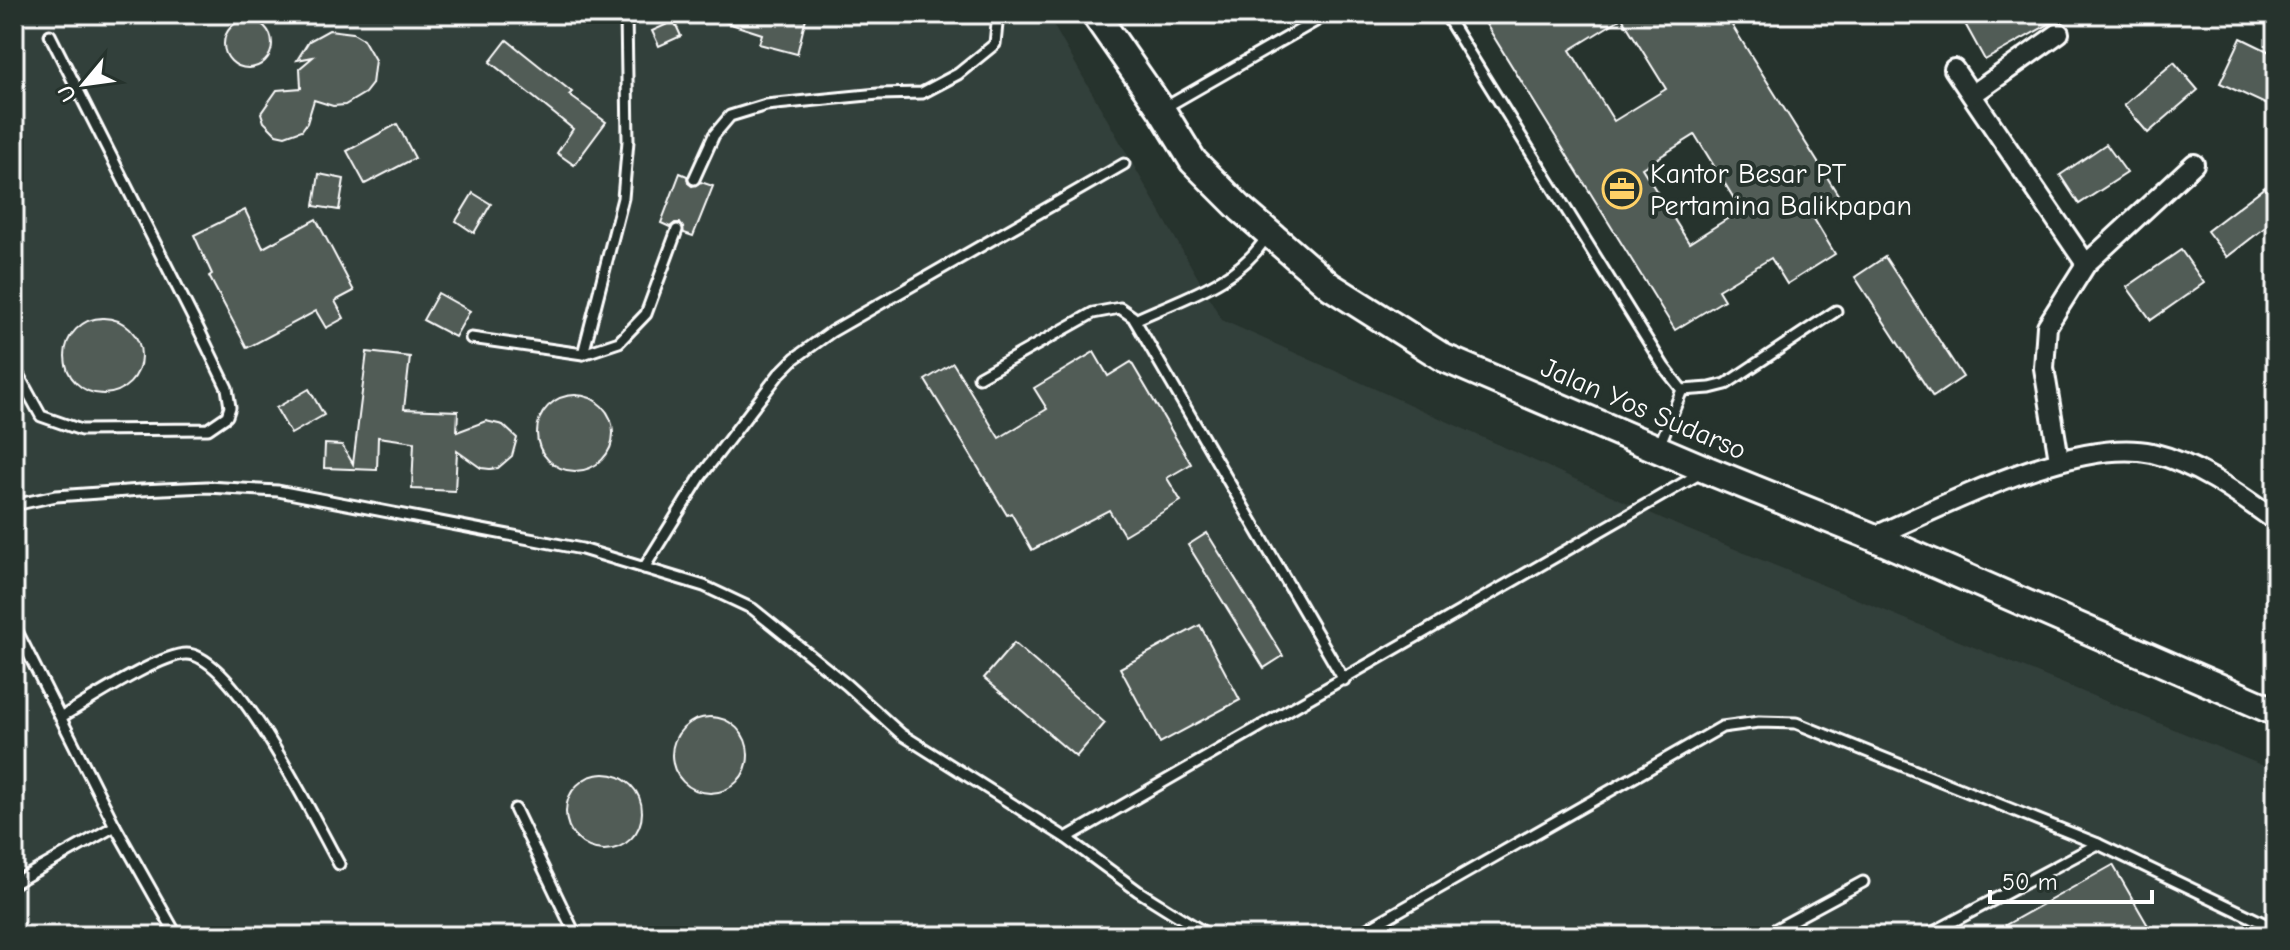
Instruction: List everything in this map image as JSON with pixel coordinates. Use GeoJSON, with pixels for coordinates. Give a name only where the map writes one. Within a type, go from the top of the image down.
{"type":"FeatureCollection","features":[{"type":"Feature","properties":{"kind":"main road","name":"Jalan Yos Sudarso"},"geometry":{"type":"LineString","coordinates":[[1095,14],[1193,161],[1268,233],[1330,286],[1444,358],[1873,537],[2276,712]]}},
{"type":"Feature","properties":{"kind":"street"},"geometry":{"type":"LineString","coordinates":[[1972,95],[2059,33]]}},
{"type":"Feature","properties":{"kind":"street"},"geometry":{"type":"LineString","coordinates":[[1954,69],[2086,264]]}},
{"type":"Feature","properties":{"kind":"street"},"geometry":{"type":"LineString","coordinates":[[2059,459],[2044,368],[2047,326],[2086,264],[2194,164]]}},
{"type":"Feature","properties":{"kind":"street"},"geometry":{"type":"LineString","coordinates":[[1873,537],[2059,459],[2109,451],[2151,453],[2188,466],[2232,489],[2276,521]]}},
{"type":"Feature","properties":{"kind":"lane"},"geometry":{"type":"LineString","coordinates":[[583,354],[623,198],[628,141],[626,14]]}},
{"type":"Feature","properties":{"kind":"lane"},"geometry":{"type":"LineString","coordinates":[[694,179],[714,135],[730,116],[766,105],[922,93],[958,74],[995,44],[998,14]]}},
{"type":"Feature","properties":{"kind":"lane"},"geometry":{"type":"LineString","coordinates":[[1161,109],[1328,14]]}},
{"type":"Feature","properties":{"kind":"lane"},"geometry":{"type":"LineString","coordinates":[[1445,14],[1664,367],[1682,390]]}},
{"type":"Feature","properties":{"kind":"lane"},"geometry":{"type":"LineString","coordinates":[[14,367],[41,416],[81,430],[208,429],[227,416],[230,407],[227,388],[207,346],[50,35]]}},
{"type":"Feature","properties":{"kind":"lane"},"geometry":{"type":"LineString","coordinates":[[644,568],[701,476],[779,374],[795,358],[831,332],[1124,164]]}},
{"type":"Feature","properties":{"kind":"lane"},"geometry":{"type":"LineString","coordinates":[[471,338],[583,354],[619,342],[646,314],[677,230]]}},
{"type":"Feature","properties":{"kind":"lane"},"geometry":{"type":"LineString","coordinates":[[1135,320],[1231,275],[1251,259],[1268,233]]}},
{"type":"Feature","properties":{"kind":"lane"},"geometry":{"type":"LineString","coordinates":[[979,377],[1093,313],[1120,308],[1135,320],[1344,680]]}},
{"type":"Feature","properties":{"kind":"lane"},"geometry":{"type":"LineString","coordinates":[[1682,390],[1726,384],[1836,311]]}},
{"type":"Feature","properties":{"kind":"lane"},"geometry":{"type":"LineString","coordinates":[[1658,448],[1682,390]]}},
{"type":"Feature","properties":{"kind":"lane"},"geometry":{"type":"LineString","coordinates":[[1066,838],[1707,470]]}},
{"type":"Feature","properties":{"kind":"lane"},"geometry":{"type":"LineString","coordinates":[[14,505],[56,496],[141,490],[207,487],[278,491],[582,549],[704,586],[753,609],[847,685],[901,734],[1066,838],[1138,891],[1210,936]]}},
{"type":"Feature","properties":{"kind":"lane"},"geometry":{"type":"LineString","coordinates":[[14,625],[115,826],[177,936]]}},
{"type":"Feature","properties":{"kind":"lane"},"geometry":{"type":"LineString","coordinates":[[61,717],[167,658],[193,655],[209,662],[226,678],[268,735],[339,864]]}},
{"type":"Feature","properties":{"kind":"lane"},"geometry":{"type":"LineString","coordinates":[[1355,936],[1722,727],[1759,722],[1796,723],[2098,844],[2276,929]]}},
{"type":"Feature","properties":{"kind":"lane"},"geometry":{"type":"LineString","coordinates":[[515,809],[576,936]]}},
{"type":"Feature","properties":{"kind":"lane"},"geometry":{"type":"LineString","coordinates":[[14,883],[115,826]]}},
{"type":"Feature","properties":{"kind":"lane"},"geometry":{"type":"LineString","coordinates":[[1926,936],[2098,844]]}},
{"type":"Feature","properties":{"kind":"lane"},"geometry":{"type":"LineString","coordinates":[[1763,936],[1863,882]]}},
{"type":"Feature","properties":{"kind":"lane"},"geometry":{"type":"LineString","coordinates":[[1188,936],[1199,929]]}},
{"type":"Feature","properties":{"kind":"shaded area"},"geometry":{"type":"Polygon","coordinates":[[[14,14],[1047,14],[1222,320],[1679,526],[2276,771],[2276,936],[14,936],[14,14]]]}},
{"type":"Feature","properties":{"kind":"building"},"geometry":{"type":"Polygon","coordinates":[[[712,14],[807,14],[797,54],[759,44],[762,34],[712,18],[712,14]]]}},
{"type":"Feature","properties":{"kind":"building","name":"Kantor Besar PT Pertamina Balikpapan"},"geometry":{"type":"Polygon","coordinates":[[[1496,14],[1725,14],[1842,201],[1814,219],[1835,254],[1787,284],[1771,258],[1718,290],[1724,300],[1675,330],[1484,21],[1496,14]],[[1622,18],[1570,50],[1614,121],[1666,89],[1622,18]],[[1695,135],[1642,168],[1689,243],[1741,210],[1695,135]]]}},
{"type":"Feature","properties":{"kind":"building"},"geometry":{"type":"Polygon","coordinates":[[[1973,14],[2067,14],[1985,60],[1963,20],[1973,14]]]}},
{"type":"Feature","properties":{"kind":"building"},"geometry":{"type":"Polygon","coordinates":[[[248,20],[265,27],[272,44],[265,61],[248,68],[231,61],[224,44],[231,27],[248,20]]]}},
{"type":"Feature","properties":{"kind":"building"},"geometry":{"type":"Polygon","coordinates":[[[674,21],[681,36],[659,46],[652,31],[674,21]]]}},
{"type":"Feature","properties":{"kind":"building"},"geometry":{"type":"Polygon","coordinates":[[[329,30],[353,33],[363,39],[375,60],[372,84],[365,93],[345,105],[333,106],[314,100],[302,130],[285,136],[276,134],[264,122],[261,113],[277,90],[301,88],[300,68],[313,57],[297,60],[309,41],[329,30]]]}},
{"type":"Feature","properties":{"kind":"building"},"geometry":{"type":"Polygon","coordinates":[[[2241,38],[2276,55],[2276,109],[2220,83],[2241,38]]]}},
{"type":"Feature","properties":{"kind":"building"},"geometry":{"type":"Polygon","coordinates":[[[507,40],[572,92],[569,95],[606,122],[574,165],[557,153],[573,129],[490,62],[507,40]]]}},
{"type":"Feature","properties":{"kind":"building"},"geometry":{"type":"Polygon","coordinates":[[[2174,62],[2198,90],[2148,133],[2124,105],[2174,62]]]}},
{"type":"Feature","properties":{"kind":"building"},"geometry":{"type":"Polygon","coordinates":[[[397,124],[415,158],[365,184],[347,151],[397,124]]]}},
{"type":"Feature","properties":{"kind":"building"},"geometry":{"type":"Polygon","coordinates":[[[2106,144],[2127,173],[2079,204],[2060,175],[2106,144]]]}},
{"type":"Feature","properties":{"kind":"building"},"geometry":{"type":"Polygon","coordinates":[[[680,173],[687,176],[692,186],[701,182],[713,186],[693,236],[684,233],[680,223],[670,227],[661,223],[680,173]]]}},
{"type":"Feature","properties":{"kind":"building"},"geometry":{"type":"Polygon","coordinates":[[[319,174],[344,179],[339,210],[314,206],[319,174]]]}},
{"type":"Feature","properties":{"kind":"building"},"geometry":{"type":"Polygon","coordinates":[[[2265,187],[2276,201],[2276,219],[2227,257],[2207,231],[2265,187]]]}},
{"type":"Feature","properties":{"kind":"building"},"geometry":{"type":"Polygon","coordinates":[[[473,193],[491,204],[474,233],[456,221],[473,193]]]}},
{"type":"Feature","properties":{"kind":"building"},"geometry":{"type":"Polygon","coordinates":[[[245,210],[263,248],[316,219],[354,291],[335,301],[344,318],[326,328],[316,311],[247,348],[209,276],[212,274],[194,235],[245,210]]]}},
{"type":"Feature","properties":{"kind":"building"},"geometry":{"type":"Polygon","coordinates":[[[2181,250],[2204,283],[2151,320],[2127,287],[2181,250]]]}},
{"type":"Feature","properties":{"kind":"building"},"geometry":{"type":"Polygon","coordinates":[[[1885,257],[1963,377],[1933,397],[1855,277],[1885,257]]]}},
{"type":"Feature","properties":{"kind":"building"},"geometry":{"type":"Polygon","coordinates":[[[438,293],[470,311],[455,337],[423,320],[438,293]]]}},
{"type":"Feature","properties":{"kind":"building"},"geometry":{"type":"Polygon","coordinates":[[[103,318],[117,321],[130,329],[138,342],[141,356],[138,370],[130,383],[117,391],[103,394],[89,391],[76,383],[68,370],[65,356],[68,342],[76,329],[89,321],[103,318]]]}},
{"type":"Feature","properties":{"kind":"building"},"geometry":{"type":"Polygon","coordinates":[[[367,352],[410,357],[404,409],[458,411],[457,432],[486,421],[503,425],[517,438],[512,456],[498,468],[490,469],[481,468],[457,451],[455,491],[412,489],[414,442],[378,437],[377,470],[324,468],[325,444],[342,445],[353,464],[367,352]]]}},
{"type":"Feature","properties":{"kind":"building"},"geometry":{"type":"Polygon","coordinates":[[[1094,352],[1108,376],[1131,362],[1191,464],[1167,478],[1181,501],[1124,535],[1109,510],[1032,550],[1011,513],[1007,515],[925,380],[953,363],[999,438],[1047,409],[1034,388],[1094,352]]]}},
{"type":"Feature","properties":{"kind":"building"},"geometry":{"type":"Polygon","coordinates":[[[309,389],[324,415],[291,434],[276,408],[309,389]]]}},
{"type":"Feature","properties":{"kind":"building"},"geometry":{"type":"Polygon","coordinates":[[[575,395],[590,398],[602,406],[610,418],[613,433],[610,448],[602,460],[590,468],[575,471],[560,468],[548,460],[540,448],[537,433],[540,418],[548,406],[560,398],[575,395]]]}},
{"type":"Feature","properties":{"kind":"building"},"geometry":{"type":"Polygon","coordinates":[[[1207,533],[1283,656],[1264,668],[1188,545],[1207,533]]]}},
{"type":"Feature","properties":{"kind":"building"},"geometry":{"type":"Polygon","coordinates":[[[1200,625],[1240,700],[1160,743],[1120,668],[1200,625]]]}},
{"type":"Feature","properties":{"kind":"building"},"geometry":{"type":"Polygon","coordinates":[[[1014,643],[1105,723],[1076,757],[984,678],[1014,643]]]}},
{"type":"Feature","properties":{"kind":"building"},"geometry":{"type":"Polygon","coordinates":[[[710,717],[724,720],[737,728],[745,741],[748,755],[745,769],[737,782],[724,790],[710,793],[696,790],[683,782],[675,769],[672,755],[675,741],[683,728],[696,720],[710,717]]]}},
{"type":"Feature","properties":{"kind":"building"},"geometry":{"type":"Polygon","coordinates":[[[604,774],[618,777],[631,785],[639,798],[642,812],[639,826],[631,839],[618,847],[604,850],[590,847],[577,839],[569,826],[566,812],[569,798],[577,785],[590,777],[604,774]]]}},
{"type":"Feature","properties":{"kind":"building"},"geometry":{"type":"Polygon","coordinates":[[[2113,865],[2154,936],[1986,936],[2113,865]]]}},
{"type":"Feature","properties":{"kind":"place","name":"Kantor Besar PT Pertamina Balikpapan"},"geometry":{"type":"Point","coordinates":[1622,189]}}]}
